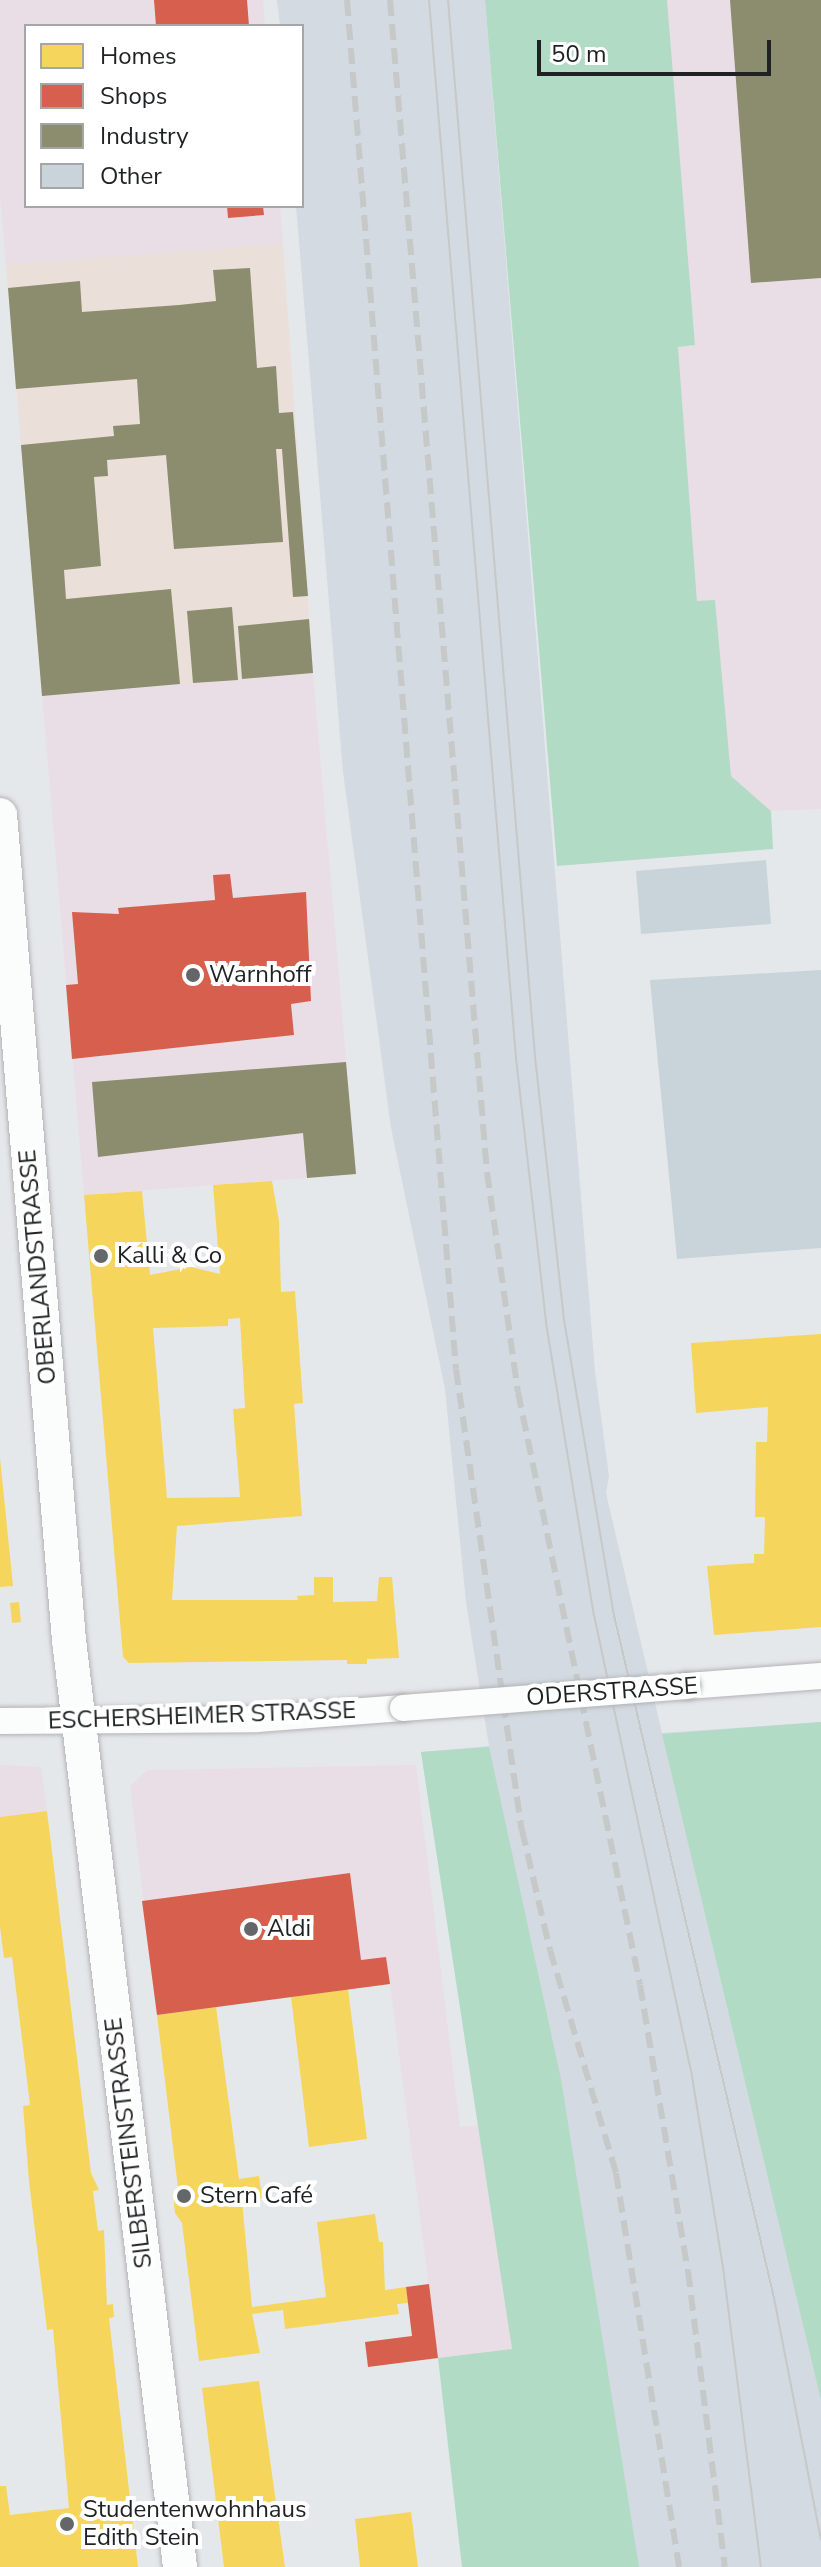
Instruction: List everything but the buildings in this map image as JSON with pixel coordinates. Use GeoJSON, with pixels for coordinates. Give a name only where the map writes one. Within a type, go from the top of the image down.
{"type":"FeatureCollection","features":[{"type":"Feature","properties":{"kind":"street","name":"OBERLANDSTRASSE"},"geometry":{"type":"LineString","coordinates":[[0,815],[12,1103],[77,1719]]}},
{"type":"Feature","properties":{"kind":"street","name":"ODERSTRASSE"},"geometry":{"type":"LineString","coordinates":[[403,1708],[821,1676]]}},
{"type":"Feature","properties":{"kind":"street","name":"ESCHERSHEIMER STRASSE"},"geometry":{"type":"LineString","coordinates":[[0,1721],[257,1719],[403,1708]]}},
{"type":"Feature","properties":{"kind":"street","name":"SILBERSTEINSTRASSE"},"geometry":{"type":"LineString","coordinates":[[77,1719],[180,2567]]}},
{"type":"Feature","properties":{"kind":"shaded area"},"geometry":{"type":"Polygon","coordinates":[[[0,0],[263,0],[265,24],[24,24],[24,208],[280,208],[283,244],[6,265],[0,197],[0,0]]]}},
{"type":"Feature","properties":{"kind":"shaded area"},"geometry":{"type":"Polygon","coordinates":[[[277,0],[485,0],[595,1371],[609,1476],[606,1493],[662,1733],[821,1722],[821,2567],[549,2567],[421,1752],[489,1746],[466,1602],[445,1389],[391,1128],[343,772],[296,208],[304,208],[304,24],[280,24],[277,0]]]}},
{"type":"Feature","properties":{"kind":"shaded area"},"geometry":{"type":"Polygon","coordinates":[[[667,0],[821,0],[821,809],[771,811],[731,776],[715,601],[697,602],[678,347],[695,345],[667,0]]]}},
{"type":"Feature","properties":{"kind":"shaded area"},"geometry":{"type":"Polygon","coordinates":[[[283,244],[313,673],[42,696],[6,265],[283,244]]]}},
{"type":"Feature","properties":{"kind":"shaded area"},"geometry":{"type":"Polygon","coordinates":[[[313,673],[356,1174],[84,1195],[42,696],[313,673]]]}},
{"type":"Feature","properties":{"kind":"shaded area"},"geometry":{"type":"Polygon","coordinates":[[[0,1765],[41,1767],[47,1811],[0,1817],[0,1765]]]}},
{"type":"Feature","properties":{"kind":"shaded area"},"geometry":{"type":"Polygon","coordinates":[[[416,1765],[460,2127],[482,2125],[512,2350],[438,2358],[390,1984],[157,2015],[130,1786],[147,1770],[416,1765]]]}},
{"type":"Feature","properties":{"kind":"green space"},"geometry":{"type":"Polygon","coordinates":[[[485,0],[667,0],[695,345],[678,347],[697,601],[715,600],[731,776],[771,811],[773,849],[557,866],[485,0]]]}},
{"type":"Feature","properties":{"kind":"green space"},"geometry":{"type":"Polygon","coordinates":[[[821,1722],[821,2400],[662,1734],[821,1722]]]}},
{"type":"Feature","properties":{"kind":"green space"},"geometry":{"type":"Polygon","coordinates":[[[489,1747],[561,2079],[639,2567],[462,2567],[438,2358],[512,2349],[421,1752],[489,1747]]]}},
{"type":"Feature","properties":{"kind":"tram line"},"geometry":{"type":"LineString","coordinates":[[429,0],[516,1058],[546,1323],[594,1615],[691,2070],[723,2267],[761,2567]]}},
{"type":"Feature","properties":{"kind":"tram line"},"geometry":{"type":"LineString","coordinates":[[448,0],[535,1057],[564,1320],[613,1611],[774,2298],[821,2539]]}},
{"type":"Feature","properties":{"kind":"railway"},"geometry":{"type":"LineString","coordinates":[[347,0],[456,1369],[522,1830],[550,1950],[616,2173],[679,2567]]}},
{"type":"Feature","properties":{"kind":"railway"},"geometry":{"type":"LineString","coordinates":[[390,0],[487,1172],[518,1392],[640,1985],[688,2271],[725,2567]]}},
{"type":"Feature","properties":{"kind":"place","name":"Warnhoff"},"geometry":{"type":"Point","coordinates":[193,975]}},
{"type":"Feature","properties":{"kind":"place","name":"Kalli & Co"},"geometry":{"type":"Point","coordinates":[101,1256]}},
{"type":"Feature","properties":{"kind":"place","name":"Aldi"},"geometry":{"type":"Point","coordinates":[251,1929]}},
{"type":"Feature","properties":{"kind":"place","name":"Stern Café"},"geometry":{"type":"Point","coordinates":[184,2196]}},
{"type":"Feature","properties":{"kind":"place","name":"Studentenwohnhaus Edith Stein"},"geometry":{"type":"Point","coordinates":[67,2524]}}]}
